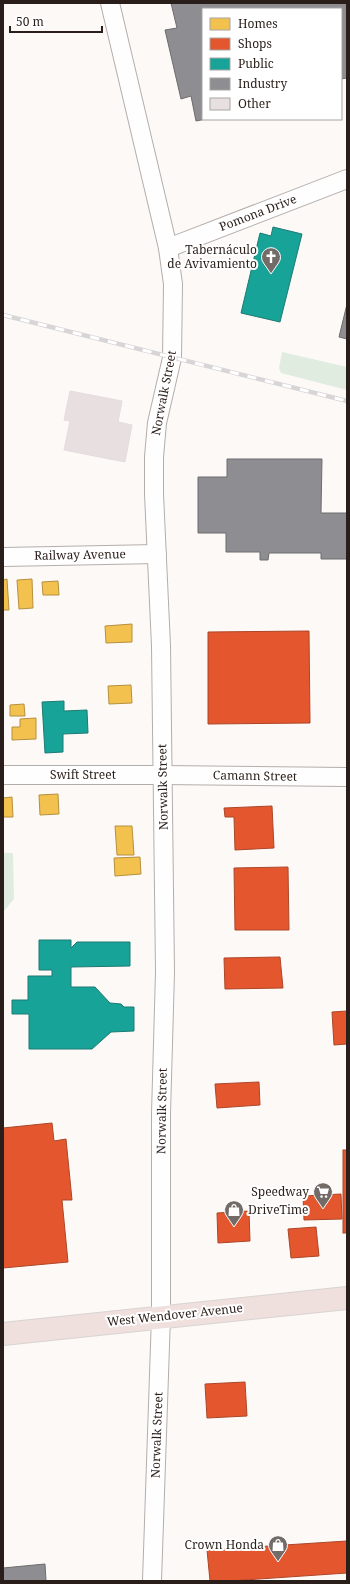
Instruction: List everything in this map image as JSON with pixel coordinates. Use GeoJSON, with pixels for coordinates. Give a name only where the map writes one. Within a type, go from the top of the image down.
{"type":"FeatureCollection","features":[{"type":"Feature","properties":{"kind":"highway","name":"West Wendover Avenue"},"geometry":{"type":"LineString","coordinates":[[3,1334],[161,1316],[347,1298]]}},
{"type":"Feature","properties":{"kind":"street","name":"Norwalk Street"},"geometry":{"type":"LineString","coordinates":[[110,3],[168,248],[173,284],[172,358],[154,439],[154,494],[161,646],[165,972],[161,1114],[161,1316],[152,1581]]}},
{"type":"Feature","properties":{"kind":"street","name":"Pomona Drive"},"geometry":{"type":"LineString","coordinates":[[168,248],[347,179]]}},
{"type":"Feature","properties":{"kind":"street","name":"Railway Avenue"},"geometry":{"type":"LineString","coordinates":[[3,557],[157,554]]}},
{"type":"Feature","properties":{"kind":"street","name":"Swift Street"},"geometry":{"type":"LineString","coordinates":[[3,775],[162,775]]}},
{"type":"Feature","properties":{"kind":"street","name":"Camann Street"},"geometry":{"type":"LineString","coordinates":[[162,775],[347,777]]}},
{"type":"Feature","properties":{"kind":"green space"},"geometry":{"type":"Polygon","coordinates":[[[282,352],[347,367],[347,390],[281,373],[279,368],[282,352]]]}},
{"type":"Feature","properties":{"kind":"green space"},"geometry":{"type":"Polygon","coordinates":[[[3,853],[13,853],[14,899],[3,912],[3,853]]]}},
{"type":"Feature","properties":{"kind":"building: Homes"},"geometry":{"type":"Polygon","coordinates":[[[7,579],[9,610],[3,610],[3,580],[7,579]]]}},
{"type":"Feature","properties":{"kind":"building: Homes"},"geometry":{"type":"Polygon","coordinates":[[[32,579],[33,608],[19,609],[17,580],[32,579]]]}},
{"type":"Feature","properties":{"kind":"building: Homes"},"geometry":{"type":"Polygon","coordinates":[[[58,581],[59,595],[43,595],[42,582],[58,581]]]}},
{"type":"Feature","properties":{"kind":"building: Homes"},"geometry":{"type":"Polygon","coordinates":[[[132,624],[132,642],[106,643],[105,626],[132,624]]]}},
{"type":"Feature","properties":{"kind":"building: Homes"},"geometry":{"type":"Polygon","coordinates":[[[131,685],[132,703],[109,704],[108,686],[131,685]]]}},
{"type":"Feature","properties":{"kind":"building: Homes"},"geometry":{"type":"Polygon","coordinates":[[[24,704],[25,716],[10,716],[10,705],[24,704]]]}},
{"type":"Feature","properties":{"kind":"building: Homes"},"geometry":{"type":"Polygon","coordinates":[[[36,718],[36,739],[12,740],[12,727],[20,727],[20,719],[36,718]]]}},
{"type":"Feature","properties":{"kind":"building: Homes"},"geometry":{"type":"Polygon","coordinates":[[[58,794],[59,814],[40,815],[39,795],[58,794]]]}},
{"type":"Feature","properties":{"kind":"building: Homes"},"geometry":{"type":"Polygon","coordinates":[[[12,797],[13,817],[3,817],[3,798],[12,797]]]}},
{"type":"Feature","properties":{"kind":"building: Homes"},"geometry":{"type":"Polygon","coordinates":[[[115,826],[132,826],[134,855],[117,855],[115,826]]]}},
{"type":"Feature","properties":{"kind":"building: Homes"},"geometry":{"type":"Polygon","coordinates":[[[140,857],[141,874],[115,876],[114,858],[140,857]]]}},
{"type":"Feature","properties":{"kind":"building: Shops"},"geometry":{"type":"Polygon","coordinates":[[[309,631],[310,723],[208,724],[208,632],[309,631]]]}},
{"type":"Feature","properties":{"kind":"building: Shops"},"geometry":{"type":"Polygon","coordinates":[[[272,806],[274,848],[235,850],[234,817],[225,817],[224,808],[272,806]]]}},
{"type":"Feature","properties":{"kind":"building: Shops"},"geometry":{"type":"Polygon","coordinates":[[[288,867],[289,930],[235,930],[234,868],[288,867]]]}},
{"type":"Feature","properties":{"kind":"building: Shops"},"geometry":{"type":"Polygon","coordinates":[[[280,957],[283,988],[225,989],[224,958],[280,957]]]}},
{"type":"Feature","properties":{"kind":"building: Shops"},"geometry":{"type":"Polygon","coordinates":[[[347,1011],[347,1044],[334,1045],[332,1012],[347,1011]]]}},
{"type":"Feature","properties":{"kind":"building: Shops"},"geometry":{"type":"Polygon","coordinates":[[[259,1082],[260,1105],[217,1108],[215,1084],[259,1082]]]}},
{"type":"Feature","properties":{"kind":"building: Shops"},"geometry":{"type":"Polygon","coordinates":[[[52,1123],[54,1141],[66,1139],[72,1200],[62,1200],[68,1262],[3,1268],[3,1128],[52,1123]]]}},
{"type":"Feature","properties":{"kind":"building: Shops"},"geometry":{"type":"Polygon","coordinates":[[[343,1150],[347,1150],[347,1233],[343,1233],[343,1150]]]}},
{"type":"Feature","properties":{"kind":"building: Shops"},"geometry":{"type":"Polygon","coordinates":[[[341,1194],[342,1219],[304,1220],[303,1196],[341,1194]]]}},
{"type":"Feature","properties":{"kind":"building: Shops","name":"DriveTime"},"geometry":{"type":"Polygon","coordinates":[[[249,1211],[250,1241],[218,1243],[217,1213],[249,1211]]]}},
{"type":"Feature","properties":{"kind":"building: Shops"},"geometry":{"type":"Polygon","coordinates":[[[316,1227],[319,1256],[291,1258],[288,1229],[316,1227]]]}},
{"type":"Feature","properties":{"kind":"building: Shops"},"geometry":{"type":"Polygon","coordinates":[[[245,1382],[247,1416],[207,1418],[205,1384],[245,1382]]]}},
{"type":"Feature","properties":{"kind":"building: Shops","name":"Crown Honda"},"geometry":{"type":"Polygon","coordinates":[[[347,1541],[347,1573],[210,1581],[207,1550],[347,1541]]]}},
{"type":"Feature","properties":{"kind":"building: Public","name":"Tabernáculo de Avivamiento"},"geometry":{"type":"Polygon","coordinates":[[[273,227],[302,234],[280,322],[241,313],[260,233],[271,236],[273,227]]]}},
{"type":"Feature","properties":{"kind":"building: Public"},"geometry":{"type":"Polygon","coordinates":[[[64,701],[64,711],[87,710],[88,733],[63,734],[63,752],[45,753],[42,702],[64,701]]]}},
{"type":"Feature","properties":{"kind":"building: Public"},"geometry":{"type":"Polygon","coordinates":[[[39,940],[71,940],[71,948],[77,942],[130,942],[130,966],[71,967],[71,987],[95,987],[110,1003],[121,1004],[124,1007],[134,1007],[134,1031],[111,1032],[92,1049],[29,1049],[29,1014],[12,1014],[12,1000],[28,1000],[28,976],[52,976],[52,970],[39,970],[39,940]]]}},
{"type":"Feature","properties":{"kind":"building: Industry"},"geometry":{"type":"Polygon","coordinates":[[[171,3],[347,3],[347,78],[342,79],[342,8],[202,8],[202,120],[196,121],[191,96],[181,99],[165,30],[177,28],[171,3]]]}},
{"type":"Feature","properties":{"kind":"building: Industry"},"geometry":{"type":"Polygon","coordinates":[[[347,304],[347,339],[339,337],[347,304]]]}},
{"type":"Feature","properties":{"kind":"building: Industry"},"geometry":{"type":"Polygon","coordinates":[[[227,459],[322,459],[321,513],[347,513],[347,559],[321,559],[321,553],[269,553],[268,560],[260,560],[260,552],[226,552],[226,533],[198,533],[198,477],[227,477],[227,459]]]}},
{"type":"Feature","properties":{"kind":"building: Industry"},"geometry":{"type":"Polygon","coordinates":[[[45,1564],[46,1581],[3,1581],[3,1568],[45,1564]]]}},
{"type":"Feature","properties":{"kind":"building: Other"},"geometry":{"type":"Polygon","coordinates":[[[70,391],[122,401],[118,422],[132,425],[125,462],[64,450],[70,421],[64,420],[70,391]]]}},
{"type":"Feature","properties":{"kind":"railway"},"geometry":{"type":"LineString","coordinates":[[3,315],[347,401]]}},
{"type":"Feature","properties":{"kind":"place","name":"Tabernáculo de Avivamiento"},"geometry":{"type":"Point","coordinates":[271,274]}},
{"type":"Feature","properties":{"kind":"place","name":"Speedway"},"geometry":{"type":"Point","coordinates":[323,1209]}},
{"type":"Feature","properties":{"kind":"place","name":"DriveTime"},"geometry":{"type":"Point","coordinates":[234,1227]}},
{"type":"Feature","properties":{"kind":"place","name":"Crown Honda"},"geometry":{"type":"Point","coordinates":[278,1562]}}]}
